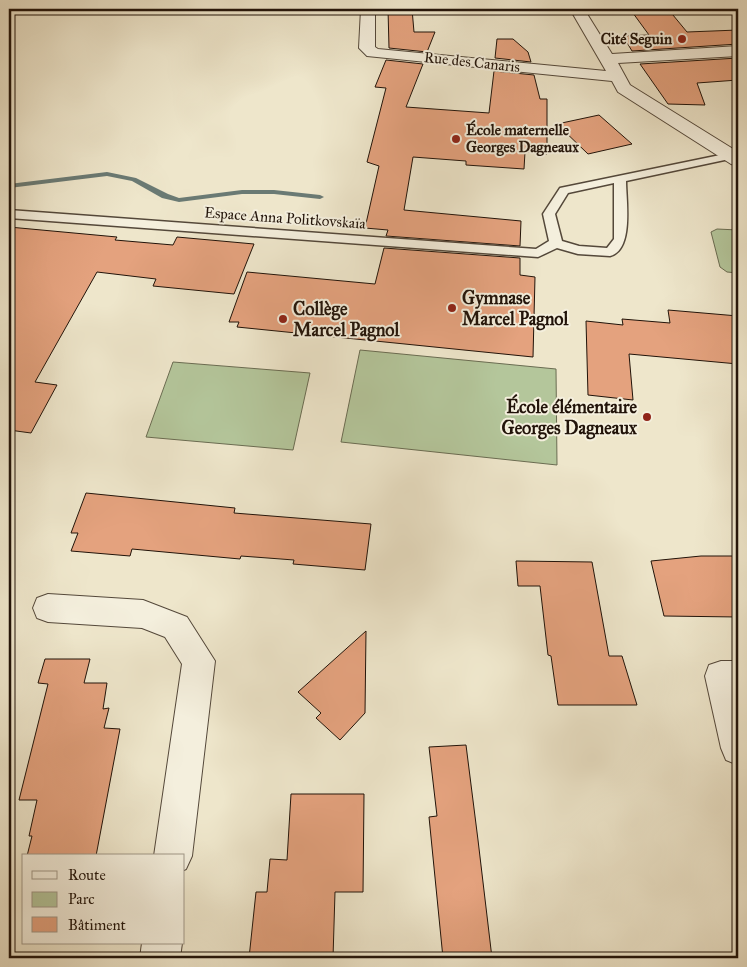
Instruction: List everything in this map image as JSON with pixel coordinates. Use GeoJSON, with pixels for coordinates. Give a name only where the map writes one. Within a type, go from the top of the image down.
{"type":"FeatureCollection","features":[{"type":"Feature","properties":{"kind":"street","name":"Rue des Canaris"},"geometry":{"type":"LineString","coordinates":[[368,9],[367,48],[372,53],[617,77]]}},
{"type":"Feature","properties":{"kind":"street"},"geometry":{"type":"LineString","coordinates":[[577,9],[624,88],[734,158]]}},
{"type":"Feature","properties":{"kind":"street"},"geometry":{"type":"LineString","coordinates":[[609,60],[738,51]]}},
{"type":"Feature","properties":{"kind":"street"},"geometry":{"type":"LineString","coordinates":[[48,608],[143,614],[176,627],[199,661],[173,854]]}},
{"type":"Feature","properties":{"kind":"street"},"geometry":{"type":"LineString","coordinates":[[738,676],[721,676],[738,748]]}},
{"type":"Feature","properties":{"kind":"street"},"geometry":{"type":"LineString","coordinates":[[160,958],[162,944]]}},
{"type":"Feature","properties":{"kind":"lane"},"geometry":{"type":"LineString","coordinates":[[620,180],[620,239],[610,252],[578,250],[556,243],[549,214],[564,190],[734,158]]}},
{"type":"Feature","properties":{"kind":"lane","name":"Espace Anna Politkovskaïa"},"geometry":{"type":"LineString","coordinates":[[9,214],[538,253],[556,243]]}},
{"type":"Feature","properties":{"kind":"green space"},"geometry":{"type":"Polygon","coordinates":[[[717,229],[738,230],[738,273],[727,272],[720,267],[711,232],[717,229]]]}},
{"type":"Feature","properties":{"kind":"green space"},"geometry":{"type":"Polygon","coordinates":[[[360,350],[556,369],[557,465],[341,442],[360,350]]]}},
{"type":"Feature","properties":{"kind":"green space"},"geometry":{"type":"Polygon","coordinates":[[[173,362],[310,373],[293,450],[146,437],[173,362]]]}},
{"type":"Feature","properties":{"kind":"building"},"geometry":{"type":"Polygon","coordinates":[[[388,9],[412,9],[414,32],[435,32],[427,52],[389,48],[388,9]]]}},
{"type":"Feature","properties":{"kind":"building"},"geometry":{"type":"Polygon","coordinates":[[[630,9],[668,9],[687,32],[738,30],[738,44],[632,51],[623,36],[649,35],[630,9]]]}},
{"type":"Feature","properties":{"kind":"building"},"geometry":{"type":"Polygon","coordinates":[[[497,39],[513,39],[528,52],[531,62],[495,58],[497,39]]]}},
{"type":"Feature","properties":{"kind":"building"},"geometry":{"type":"Polygon","coordinates":[[[738,58],[738,80],[697,83],[705,105],[668,104],[640,64],[738,58]]]}},
{"type":"Feature","properties":{"kind":"building"},"geometry":{"type":"Polygon","coordinates":[[[386,60],[423,64],[406,107],[489,113],[494,71],[534,75],[540,99],[547,99],[547,154],[525,152],[524,169],[466,165],[466,161],[413,157],[404,210],[521,221],[520,246],[386,236],[388,230],[365,228],[379,166],[367,162],[386,88],[375,87],[386,60]]]}},
{"type":"Feature","properties":{"kind":"building"},"geometry":{"type":"Polygon","coordinates":[[[599,115],[632,144],[588,154],[557,124],[599,115]]]}},
{"type":"Feature","properties":{"kind":"building"},"geometry":{"type":"Polygon","coordinates":[[[9,227],[117,237],[115,240],[173,245],[177,237],[254,244],[234,294],[153,286],[156,279],[97,272],[35,382],[57,385],[31,433],[9,430],[9,227]]]}},
{"type":"Feature","properties":{"kind":"building"},"geometry":{"type":"Polygon","coordinates":[[[384,248],[520,258],[520,275],[535,277],[533,357],[237,327],[239,322],[229,322],[247,272],[375,284],[384,248]]]}},
{"type":"Feature","properties":{"kind":"building"},"geometry":{"type":"Polygon","coordinates":[[[668,310],[738,316],[738,364],[629,354],[633,400],[588,395],[586,321],[623,325],[622,319],[670,323],[668,310]]]}},
{"type":"Feature","properties":{"kind":"building"},"geometry":{"type":"Polygon","coordinates":[[[86,493],[235,508],[234,513],[371,524],[365,570],[293,564],[294,560],[241,556],[240,559],[132,549],[130,556],[71,551],[78,533],[71,533],[86,493]]]}},
{"type":"Feature","properties":{"kind":"building"},"geometry":{"type":"Polygon","coordinates":[[[701,556],[738,556],[738,617],[664,616],[651,561],[701,556]]]}},
{"type":"Feature","properties":{"kind":"building"},"geometry":{"type":"Polygon","coordinates":[[[516,561],[592,562],[609,656],[622,656],[637,705],[558,705],[551,656],[548,655],[540,586],[518,586],[516,561]]]}},
{"type":"Feature","properties":{"kind":"building"},"geometry":{"type":"Polygon","coordinates":[[[366,631],[365,713],[340,740],[316,718],[321,713],[298,692],[366,631]]]}},
{"type":"Feature","properties":{"kind":"building"},"geometry":{"type":"Polygon","coordinates":[[[45,659],[90,659],[84,683],[107,683],[103,709],[109,708],[104,728],[120,729],[96,854],[28,854],[32,836],[29,836],[37,800],[19,800],[48,684],[38,683],[45,659]]]}},
{"type":"Feature","properties":{"kind":"building"},"geometry":{"type":"Polygon","coordinates":[[[466,745],[492,958],[443,958],[429,817],[437,816],[429,747],[466,745]]]}},
{"type":"Feature","properties":{"kind":"building"},"geometry":{"type":"Polygon","coordinates":[[[291,794],[364,794],[363,892],[335,892],[333,958],[249,958],[256,892],[267,892],[270,859],[287,860],[291,794]]]}},
{"type":"Feature","properties":{"kind":"waterway"},"geometry":{"type":"LineString","coordinates":[[9,186],[107,174],[134,179],[165,196],[179,200],[242,192],[274,192],[320,197]]}},
{"type":"Feature","properties":{"kind":"place","name":"Cité Seguin"},"geometry":{"type":"Point","coordinates":[682,39]}},
{"type":"Feature","properties":{"kind":"place","name":"École maternelle Georges Dagneaux"},"geometry":{"type":"Point","coordinates":[456,139]}},
{"type":"Feature","properties":{"kind":"place","name":"Gymnase Marcel Pagnol"},"geometry":{"type":"Point","coordinates":[452,308]}},
{"type":"Feature","properties":{"kind":"place","name":"Collège Marcel Pagnol"},"geometry":{"type":"Point","coordinates":[283,319]}},
{"type":"Feature","properties":{"kind":"place","name":"École élémentaire Georges Dagneaux"},"geometry":{"type":"Point","coordinates":[647,417]}}]}
